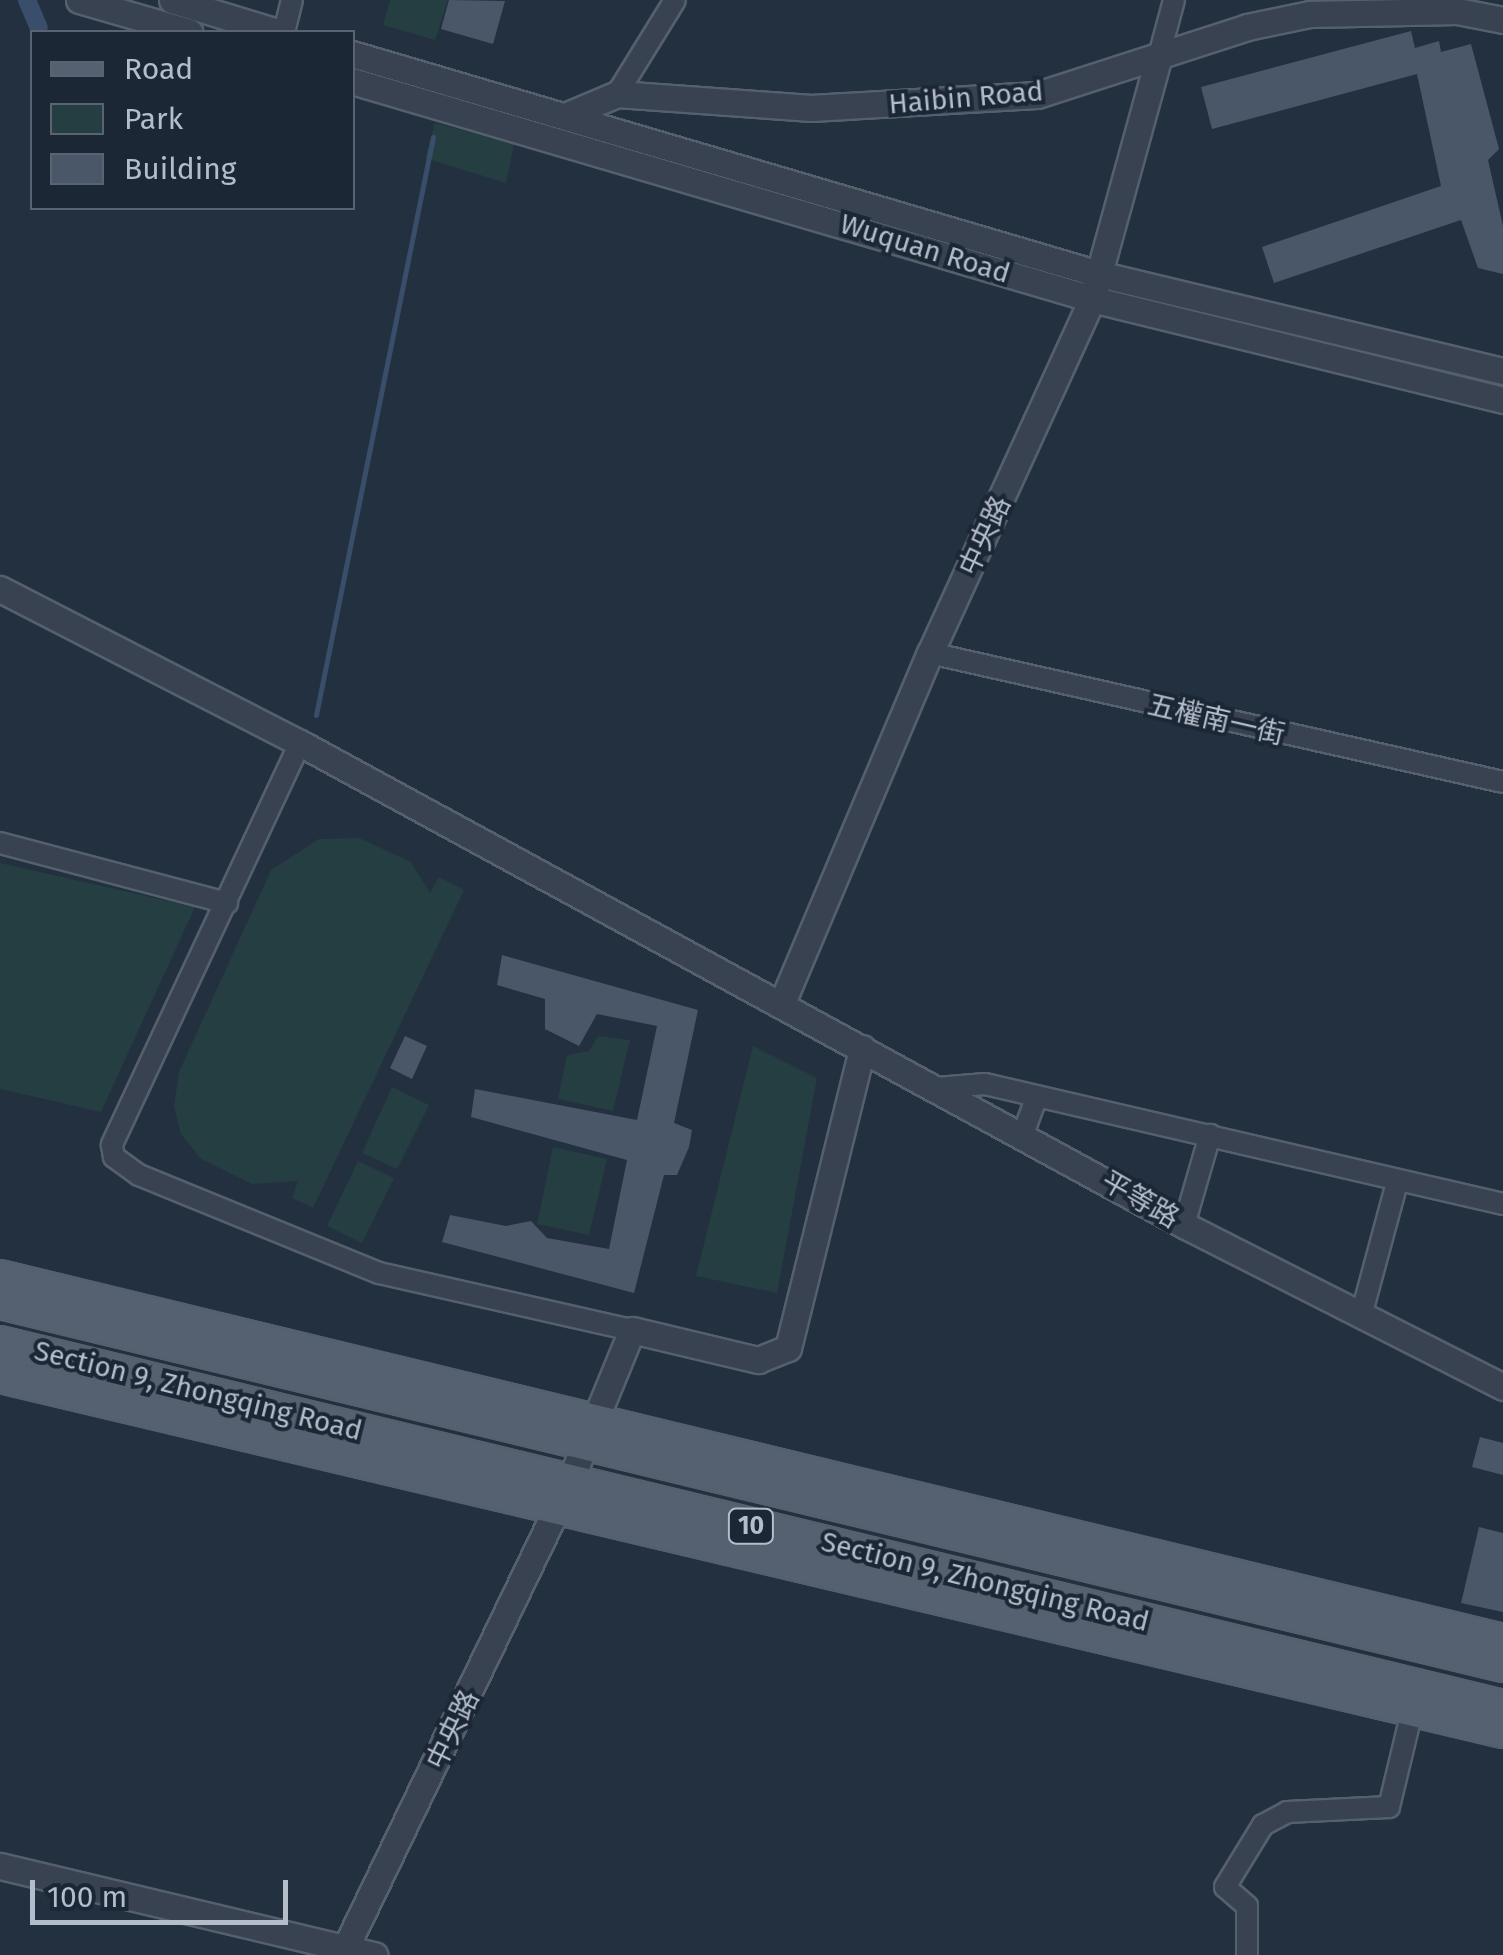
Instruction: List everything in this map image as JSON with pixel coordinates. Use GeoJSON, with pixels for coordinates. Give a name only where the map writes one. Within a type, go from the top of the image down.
{"type":"FeatureCollection","features":[{"type":"Feature","properties":{"kind":"main road","name":"Section 9, Zhongqing Road"},"geometry":{"type":"LineString","coordinates":[[0,1277],[1503,1666]]}},
{"type":"Feature","properties":{"kind":"main road","name":"Section 9, Zhongqing Road"},"geometry":{"type":"LineString","coordinates":[[0,1302],[1503,1641]]}},
{"type":"Feature","properties":{"kind":"main road","name":"Section 9, Zhongqing Road"},"geometry":{"type":"LineString","coordinates":[[0,1343],[564,1492],[1415,1697],[1503,1707]]}},
{"type":"Feature","properties":{"kind":"main road","name":"Section 9, Zhongqing Road"},"geometry":{"type":"LineString","coordinates":[[0,1376],[564,1492]]}},
{"type":"Feature","properties":{"kind":"main road","name":"Section 9, Zhongqing Road"},"geometry":{"type":"LineString","coordinates":[[1415,1697],[1503,1731]]}},
{"type":"Feature","properties":{"kind":"street"},"geometry":{"type":"LineString","coordinates":[[79,0],[182,30]]}},
{"type":"Feature","properties":{"kind":"street"},"geometry":{"type":"LineString","coordinates":[[172,0],[273,30]]}},
{"type":"Feature","properties":{"kind":"street"},"geometry":{"type":"LineString","coordinates":[[281,30],[292,0]]}},
{"type":"Feature","properties":{"kind":"street"},"geometry":{"type":"LineString","coordinates":[[617,94],[675,0]]}},
{"type":"Feature","properties":{"kind":"street"},"geometry":{"type":"LineString","coordinates":[[1159,56],[1174,0]]}},
{"type":"Feature","properties":{"kind":"street","name":"Haibin Road"},"geometry":{"type":"LineString","coordinates":[[562,128],[617,94],[882,106],[1037,95],[1246,27],[1384,4],[1457,10],[1503,20]]}},
{"type":"Feature","properties":{"kind":"street","name":"Wuquan Road"},"geometry":{"type":"LineString","coordinates":[[355,55],[562,128],[1095,287],[1503,400]]}},
{"type":"Feature","properties":{"kind":"street","name":"中央路"},"geometry":{"type":"LineString","coordinates":[[781,1005],[930,653],[1095,287],[1159,56]]}},
{"type":"Feature","properties":{"kind":"street","name":"Wuquan Road"},"geometry":{"type":"LineString","coordinates":[[355,82],[562,128]]}},
{"type":"Feature","properties":{"kind":"street","name":"Wuquan Road"},"geometry":{"type":"LineString","coordinates":[[1095,287],[1503,371]]}},
{"type":"Feature","properties":{"kind":"street","name":"平等路"},"geometry":{"type":"LineString","coordinates":[[0,588],[300,743],[1023,1134],[1184,1226],[1503,1387]]}},
{"type":"Feature","properties":{"kind":"street","name":"五權南一街"},"geometry":{"type":"LineString","coordinates":[[930,653],[1503,782]]}},
{"type":"Feature","properties":{"kind":"street"},"geometry":{"type":"LineString","coordinates":[[300,743],[112,1145],[114,1157],[140,1175],[379,1273],[758,1360],[788,1348],[862,1048]]}},
{"type":"Feature","properties":{"kind":"street"},"geometry":{"type":"LineString","coordinates":[[0,843],[227,903]]}},
{"type":"Feature","properties":{"kind":"street"},"geometry":{"type":"LineString","coordinates":[[937,1088],[985,1084],[1503,1204]]}},
{"type":"Feature","properties":{"kind":"street"},"geometry":{"type":"LineString","coordinates":[[1023,1134],[1037,1096]]}},
{"type":"Feature","properties":{"kind":"street"},"geometry":{"type":"LineString","coordinates":[[1184,1226],[1210,1135]]}},
{"type":"Feature","properties":{"kind":"street"},"geometry":{"type":"LineString","coordinates":[[1361,1316],[1397,1182]]}},
{"type":"Feature","properties":{"kind":"street","name":"中央路"},"geometry":{"type":"LineString","coordinates":[[344,1951],[564,1492],[632,1330]]}},
{"type":"Feature","properties":{"kind":"street"},"geometry":{"type":"LineString","coordinates":[[1247,1955],[1248,1906],[1225,1887],[1263,1825],[1287,1812],[1389,1807],[1415,1697]]}},
{"type":"Feature","properties":{"kind":"street"},"geometry":{"type":"LineString","coordinates":[[0,1866],[344,1951],[375,1955]]}},
{"type":"Feature","properties":{"kind":"green space"},"geometry":{"type":"Polygon","coordinates":[[[390,0],[448,0],[435,40],[383,25],[390,0]]]}},
{"type":"Feature","properties":{"kind":"green space"},"geometry":{"type":"Polygon","coordinates":[[[435,123],[514,144],[506,183],[425,158],[435,123]]]}},
{"type":"Feature","properties":{"kind":"green space"},"geometry":{"type":"Polygon","coordinates":[[[359,838],[411,862],[430,893],[439,877],[464,890],[313,1208],[292,1198],[298,1181],[252,1184],[201,1159],[181,1134],[174,1106],[179,1072],[271,870],[319,839],[359,838]]]}},
{"type":"Feature","properties":{"kind":"green space"},"geometry":{"type":"Polygon","coordinates":[[[0,863],[195,907],[101,1112],[0,1089],[0,863]]]}},
{"type":"Feature","properties":{"kind":"green space"},"geometry":{"type":"Polygon","coordinates":[[[598,1036],[630,1040],[613,1111],[558,1099],[567,1055],[589,1051],[598,1036]]]}},
{"type":"Feature","properties":{"kind":"green space"},"geometry":{"type":"Polygon","coordinates":[[[753,1046],[817,1078],[777,1293],[696,1276],[753,1046]]]}},
{"type":"Feature","properties":{"kind":"green space"},"geometry":{"type":"Polygon","coordinates":[[[392,1087],[429,1105],[397,1169],[362,1153],[392,1087]]]}},
{"type":"Feature","properties":{"kind":"green space"},"geometry":{"type":"Polygon","coordinates":[[[553,1147],[607,1159],[589,1235],[537,1224],[553,1147]]]}},
{"type":"Feature","properties":{"kind":"green space"},"geometry":{"type":"Polygon","coordinates":[[[358,1161],[394,1178],[362,1243],[327,1226],[358,1161]]]}},
{"type":"Feature","properties":{"kind":"building"},"geometry":{"type":"Polygon","coordinates":[[[449,0],[505,1],[493,44],[441,29],[449,0]]]}},
{"type":"Feature","properties":{"kind":"building"},"geometry":{"type":"Polygon","coordinates":[[[1411,31],[1415,48],[1439,41],[1441,52],[1471,44],[1499,149],[1488,160],[1503,226],[1503,274],[1478,268],[1461,220],[1274,283],[1262,247],[1441,186],[1417,74],[1212,129],[1201,87],[1411,31]]]}},
{"type":"Feature","properties":{"kind":"building"},"geometry":{"type":"Polygon","coordinates":[[[502,955],[698,1010],[674,1123],[692,1130],[689,1147],[677,1175],[664,1175],[634,1293],[442,1242],[450,1215],[506,1226],[531,1221],[547,1238],[609,1249],[627,1160],[471,1117],[475,1089],[637,1120],[657,1026],[597,1014],[579,1046],[545,1029],[545,999],[497,985],[502,955]]]}},
{"type":"Feature","properties":{"kind":"building"},"geometry":{"type":"Polygon","coordinates":[[[405,1036],[427,1046],[412,1079],[390,1068],[405,1036]]]}},
{"type":"Feature","properties":{"kind":"building"},"geometry":{"type":"Polygon","coordinates":[[[1480,1437],[1503,1443],[1503,1475],[1472,1467],[1480,1437]]]}},
{"type":"Feature","properties":{"kind":"building"},"geometry":{"type":"Polygon","coordinates":[[[1479,1527],[1503,1533],[1503,1612],[1461,1603],[1479,1527]]]}},
{"type":"Feature","properties":{"kind":"waterway"},"geometry":{"type":"LineString","coordinates":[[27,0],[39,28]]}},
{"type":"Feature","properties":{"kind":"waterway"},"geometry":{"type":"LineString","coordinates":[[316,715],[433,137]]}}]}
